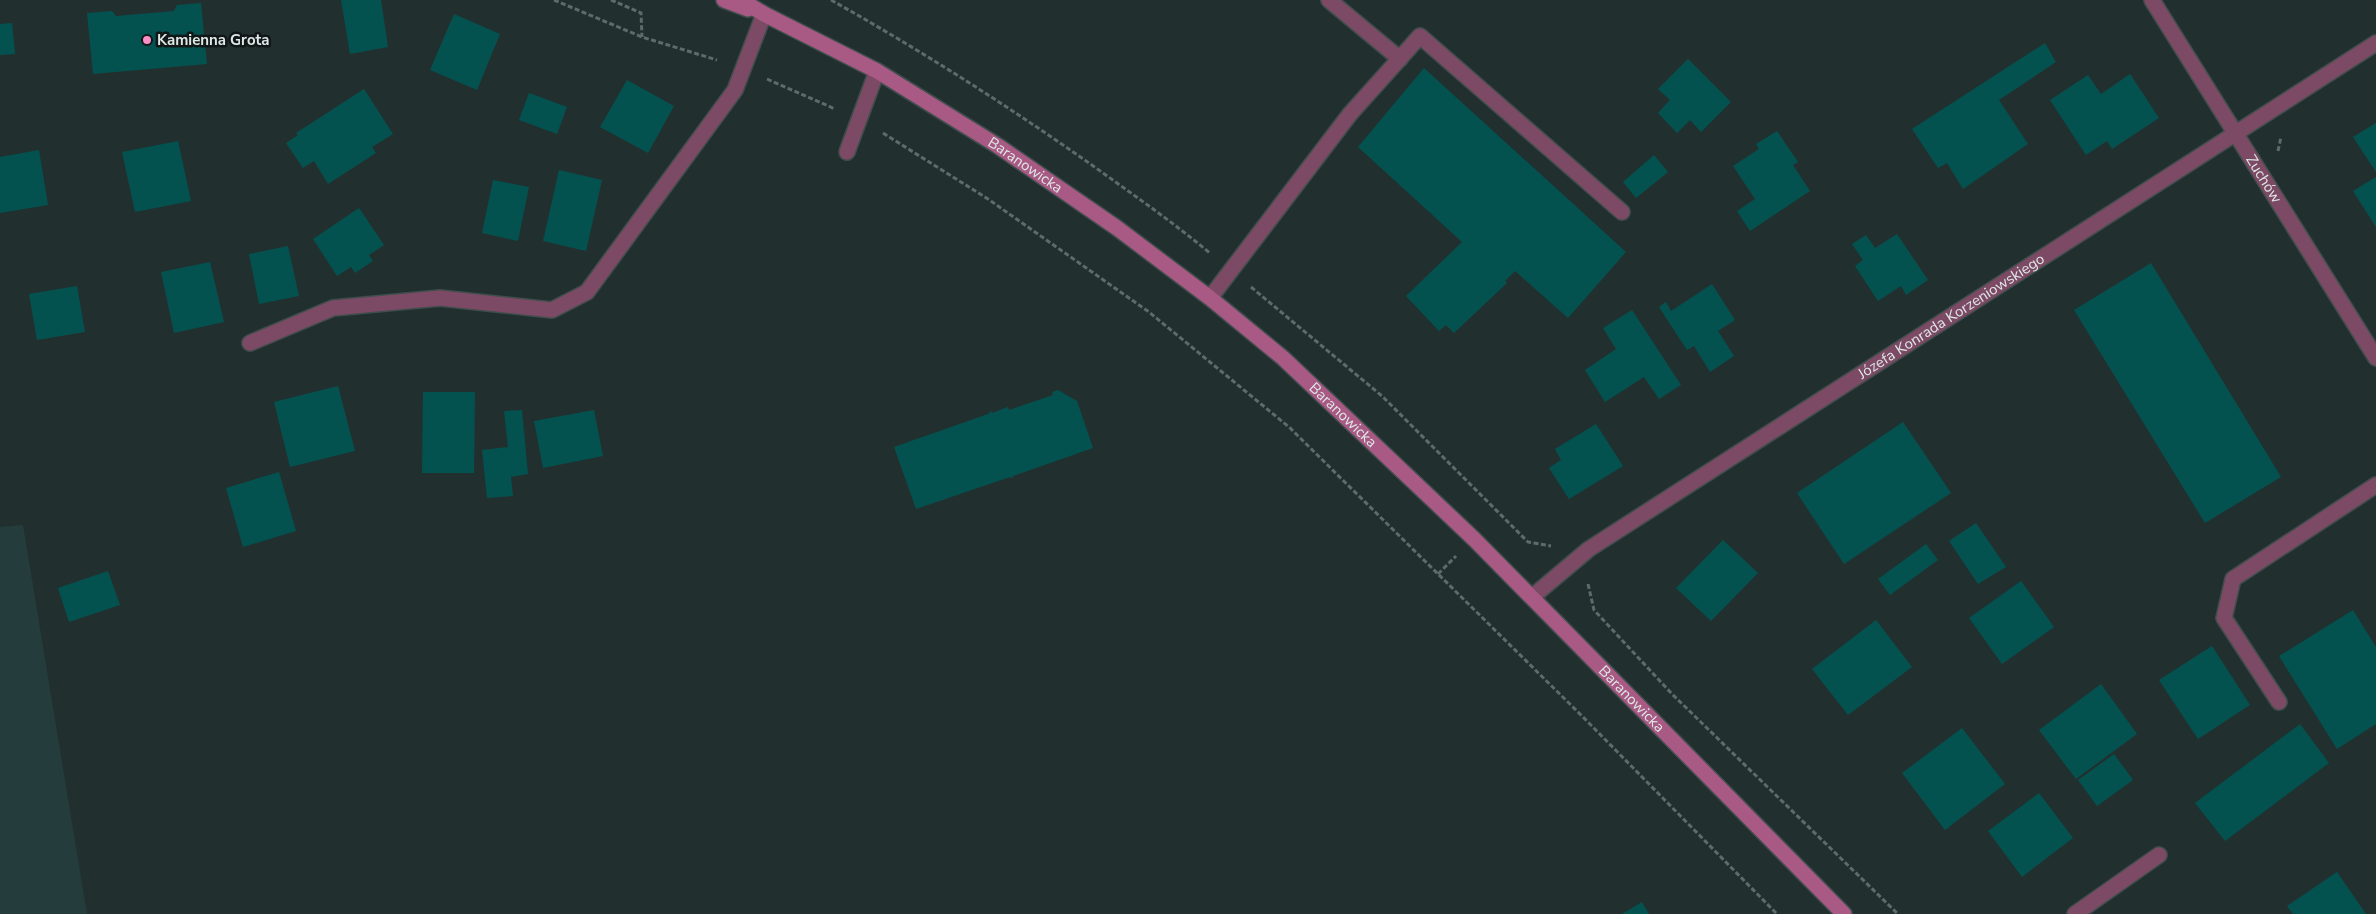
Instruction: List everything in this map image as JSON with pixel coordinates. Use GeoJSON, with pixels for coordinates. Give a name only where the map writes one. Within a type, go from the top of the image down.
{"type":"FeatureCollection","features":[{"type":"Feature","properties":{"kind":"street","name":"Baranowicka"},"geometry":{"type":"LineString","coordinates":[[724,0],[764,14]]}},
{"type":"Feature","properties":{"kind":"street","name":"Baranowicka"},"geometry":{"type":"LineString","coordinates":[[741,0],[764,14],[877,71],[998,146],[1116,228],[1210,298],[1283,358],[1532,597],[1844,914]]}},
{"type":"Feature","properties":{"kind":"street"},"geometry":{"type":"LineString","coordinates":[[1329,0],[1400,59]]}},
{"type":"Feature","properties":{"kind":"street","name":"Zuchów"},"geometry":{"type":"LineString","coordinates":[[2152,0],[2376,358]]}},
{"type":"Feature","properties":{"kind":"street"},"geometry":{"type":"LineString","coordinates":[[250,343],[333,308],[440,298],[552,310],[587,292],[735,90],[764,14]]}},
{"type":"Feature","properties":{"kind":"street"},"geometry":{"type":"LineString","coordinates":[[1210,298],[1350,114],[1420,36],[1622,212]]}},
{"type":"Feature","properties":{"kind":"street","name":"Józefa Konrada Korzeniowskiego"},"geometry":{"type":"LineString","coordinates":[[1532,597],[1589,549],[2376,43]]}},
{"type":"Feature","properties":{"kind":"street"},"geometry":{"type":"LineString","coordinates":[[847,152],[877,71]]}},
{"type":"Feature","properties":{"kind":"street"},"geometry":{"type":"LineString","coordinates":[[2279,702],[2224,618],[2233,579],[2376,486]]}},
{"type":"Feature","properties":{"kind":"street"},"geometry":{"type":"LineString","coordinates":[[2075,914],[2159,855]]}},
{"type":"Feature","properties":{"kind":"path"},"geometry":{"type":"LineString","coordinates":[[554,0],[642,37],[744,69],[860,120],[903,144],[988,198],[1141,307],[1289,427],[1568,703],[1777,914]]}},
{"type":"Feature","properties":{"kind":"path"},"geometry":{"type":"LineString","coordinates":[[611,0],[641,13],[642,37]]}},
{"type":"Feature","properties":{"kind":"path"},"geometry":{"type":"LineString","coordinates":[[1528,542],[1556,547]]}},
{"type":"Feature","properties":{"kind":"path"},"geometry":{"type":"LineString","coordinates":[[1589,549],[1605,568],[1587,582],[1594,610],[1672,694],[1898,914]]}},
{"type":"Feature","properties":{"kind":"shaded area"},"geometry":{"type":"Polygon","coordinates":[[[23,525],[87,914],[0,914],[0,527],[23,525]]]}},
{"type":"Feature","properties":{"kind":"building"},"geometry":{"type":"Polygon","coordinates":[[[341,0],[381,0],[388,47],[350,54],[341,0]]]}},
{"type":"Feature","properties":{"kind":"building","name":"Kamienna Grota"},"geometry":{"type":"Polygon","coordinates":[[[201,3],[207,64],[93,74],[87,13],[112,11],[116,16],[174,11],[177,5],[201,3]]]}},
{"type":"Feature","properties":{"kind":"building"},"geometry":{"type":"Polygon","coordinates":[[[454,14],[500,34],[477,90],[430,70],[454,14]]]}},
{"type":"Feature","properties":{"kind":"building"},"geometry":{"type":"Polygon","coordinates":[[[12,23],[15,54],[0,55],[0,24],[12,23]]]}},
{"type":"Feature","properties":{"kind":"building"},"geometry":{"type":"Polygon","coordinates":[[[2045,43],[2056,62],[1999,100],[2028,144],[1963,189],[1947,163],[1938,168],[1912,129],[2045,43]]]}},
{"type":"Feature","properties":{"kind":"building"},"geometry":{"type":"Polygon","coordinates":[[[1688,59],[1731,102],[1701,132],[1690,120],[1677,133],[1658,113],[1670,100],[1658,89],[1688,59]]]}},
{"type":"Feature","properties":{"kind":"building"},"geometry":{"type":"Polygon","coordinates":[[[1424,68],[1626,252],[1568,318],[1515,271],[1505,281],[1507,283],[1454,333],[1446,325],[1439,331],[1406,296],[1462,242],[1358,147],[1424,68]]]}},
{"type":"Feature","properties":{"kind":"building"},"geometry":{"type":"Polygon","coordinates":[[[2130,74],[2159,118],[2112,149],[2107,141],[2086,155],[2050,100],[2088,75],[2101,94],[2130,74]]]}},
{"type":"Feature","properties":{"kind":"building"},"geometry":{"type":"Polygon","coordinates":[[[627,80],[674,106],[648,153],[600,127],[627,80]]]}},
{"type":"Feature","properties":{"kind":"building"},"geometry":{"type":"Polygon","coordinates":[[[364,89],[393,134],[372,147],[376,153],[328,184],[314,161],[303,168],[286,143],[298,135],[296,133],[364,89]]]}},
{"type":"Feature","properties":{"kind":"building"},"geometry":{"type":"Polygon","coordinates":[[[529,93],[567,107],[557,134],[519,120],[529,93]]]}},
{"type":"Feature","properties":{"kind":"building"},"geometry":{"type":"Polygon","coordinates":[[[2376,123],[2376,172],[2353,137],[2376,123]]]}},
{"type":"Feature","properties":{"kind":"building"},"geometry":{"type":"Polygon","coordinates":[[[1777,131],[1798,162],[1793,165],[1810,191],[1750,231],[1737,211],[1755,199],[1733,166],[1759,149],[1756,144],[1777,131]]]}},
{"type":"Feature","properties":{"kind":"building"},"geometry":{"type":"Polygon","coordinates":[[[178,141],[191,201],[135,212],[122,152],[178,141]]]}},
{"type":"Feature","properties":{"kind":"building"},"geometry":{"type":"Polygon","coordinates":[[[39,150],[48,205],[0,213],[0,157],[39,150]]]}},
{"type":"Feature","properties":{"kind":"building"},"geometry":{"type":"Polygon","coordinates":[[[1654,155],[1668,172],[1636,198],[1623,182],[1654,155]]]}},
{"type":"Feature","properties":{"kind":"building"},"geometry":{"type":"Polygon","coordinates":[[[559,170],[602,180],[586,251],[543,241],[559,170]]]}},
{"type":"Feature","properties":{"kind":"building"},"geometry":{"type":"Polygon","coordinates":[[[2376,177],[2376,227],[2353,191],[2376,177]]]}},
{"type":"Feature","properties":{"kind":"building"},"geometry":{"type":"Polygon","coordinates":[[[493,180],[529,187],[518,241],[482,233],[493,180]]]}},
{"type":"Feature","properties":{"kind":"building"},"geometry":{"type":"Polygon","coordinates":[[[359,208],[384,245],[369,255],[373,261],[355,273],[351,267],[337,276],[313,239],[359,208]]]}},
{"type":"Feature","properties":{"kind":"building"},"geometry":{"type":"Polygon","coordinates":[[[1897,234],[1928,280],[1906,295],[1901,286],[1878,301],[1855,266],[1863,260],[1852,244],[1866,235],[1875,248],[1897,234]]]}},
{"type":"Feature","properties":{"kind":"building"},"geometry":{"type":"Polygon","coordinates":[[[288,246],[299,296],[259,304],[249,254],[288,246]]]}},
{"type":"Feature","properties":{"kind":"building"},"geometry":{"type":"Polygon","coordinates":[[[210,262],[224,322],[174,333],[161,272],[210,262]]]}},
{"type":"Feature","properties":{"kind":"building"},"geometry":{"type":"Polygon","coordinates":[[[2151,263],[2281,477],[2205,523],[2074,310],[2151,263]]]}},
{"type":"Feature","properties":{"kind":"building"},"geometry":{"type":"Polygon","coordinates":[[[1712,284],[1735,320],[1718,331],[1734,356],[1710,372],[1694,346],[1687,350],[1659,307],[1666,302],[1671,311],[1712,284]]]}},
{"type":"Feature","properties":{"kind":"building"},"geometry":{"type":"Polygon","coordinates":[[[77,286],[85,332],[37,340],[29,294],[77,286]]]}},
{"type":"Feature","properties":{"kind":"building"},"geometry":{"type":"Polygon","coordinates":[[[1632,310],[1681,385],[1659,399],[1644,377],[1605,402],[1585,370],[1616,349],[1603,328],[1632,310]]]}},
{"type":"Feature","properties":{"kind":"building"},"geometry":{"type":"Polygon","coordinates":[[[338,386],[355,451],[290,467],[274,402],[338,386]]]}},
{"type":"Feature","properties":{"kind":"building"},"geometry":{"type":"Polygon","coordinates":[[[1058,390],[1077,401],[1093,448],[1014,477],[916,509],[894,447],[988,414],[991,411],[992,413],[1008,407],[1009,410],[1053,395],[1052,392],[1058,390]]]}},
{"type":"Feature","properties":{"kind":"building"},"geometry":{"type":"Polygon","coordinates":[[[423,392],[475,392],[474,473],[422,473],[423,392]]]}},
{"type":"Feature","properties":{"kind":"building"},"geometry":{"type":"Polygon","coordinates":[[[522,410],[528,474],[511,477],[513,496],[487,498],[482,450],[508,447],[504,411],[522,410]]]}},
{"type":"Feature","properties":{"kind":"building"},"geometry":{"type":"Polygon","coordinates":[[[594,410],[603,456],[543,468],[534,421],[594,410]]]}},
{"type":"Feature","properties":{"kind":"building"},"geometry":{"type":"Polygon","coordinates":[[[1903,422],[1951,493],[1844,564],[1797,493],[1903,422]]]}},
{"type":"Feature","properties":{"kind":"building"},"geometry":{"type":"Polygon","coordinates":[[[1596,424],[1623,466],[1569,499],[1549,468],[1561,460],[1555,449],[1596,424]]]}},
{"type":"Feature","properties":{"kind":"building"},"geometry":{"type":"Polygon","coordinates":[[[279,472],[296,531],[243,547],[226,488],[279,472]]]}},
{"type":"Feature","properties":{"kind":"building"},"geometry":{"type":"Polygon","coordinates":[[[1976,523],[2006,567],[1978,584],[1949,541],[1976,523]]]}},
{"type":"Feature","properties":{"kind":"building"},"geometry":{"type":"Polygon","coordinates":[[[1723,540],[1758,573],[1711,621],[1676,588],[1723,540]]]}},
{"type":"Feature","properties":{"kind":"building"},"geometry":{"type":"Polygon","coordinates":[[[1926,544],[1938,560],[1890,595],[1878,579],[1926,544]]]}},
{"type":"Feature","properties":{"kind":"building"},"geometry":{"type":"Polygon","coordinates":[[[108,571],[120,605],[69,622],[58,588],[108,571]]]}},
{"type":"Feature","properties":{"kind":"building"},"geometry":{"type":"Polygon","coordinates":[[[2021,581],[2054,627],[2002,664],[1969,618],[2021,581]]]}},
{"type":"Feature","properties":{"kind":"building"},"geometry":{"type":"Polygon","coordinates":[[[2353,610],[2376,647],[2376,724],[2337,749],[2279,656],[2353,610]]]}},
{"type":"Feature","properties":{"kind":"building"},"geometry":{"type":"Polygon","coordinates":[[[1876,620],[1912,667],[1848,715],[1812,669],[1876,620]]]}},
{"type":"Feature","properties":{"kind":"building"},"geometry":{"type":"Polygon","coordinates":[[[2212,646],[2250,705],[2198,739],[2159,680],[2212,646]]]}},
{"type":"Feature","properties":{"kind":"building"},"geometry":{"type":"Polygon","coordinates":[[[2101,684],[2137,734],[2076,779],[2039,730],[2101,684]]]}},
{"type":"Feature","properties":{"kind":"building"},"geometry":{"type":"Polygon","coordinates":[[[2300,724],[2329,763],[2225,841],[2195,803],[2300,724]]]}},
{"type":"Feature","properties":{"kind":"building"},"geometry":{"type":"Polygon","coordinates":[[[1962,728],[2005,784],[1945,830],[1902,773],[1962,728]]]}},
{"type":"Feature","properties":{"kind":"building"},"geometry":{"type":"Polygon","coordinates":[[[2114,754],[2133,780],[2097,806],[2078,780],[2114,754]]]}},
{"type":"Feature","properties":{"kind":"building"},"geometry":{"type":"Polygon","coordinates":[[[2039,793],[2073,838],[2022,877],[1988,831],[2039,793]]]}},
{"type":"Feature","properties":{"kind":"building"},"geometry":{"type":"Polygon","coordinates":[[[2337,872],[2366,914],[2293,914],[2287,906],[2337,872]]]}},
{"type":"Feature","properties":{"kind":"building"},"geometry":{"type":"Polygon","coordinates":[[[1642,902],[1649,914],[1622,914],[1642,902]]]}},
{"type":"Feature","properties":{"kind":"place","name":"Kamienna Grota"},"geometry":{"type":"Point","coordinates":[147,40]}}]}
